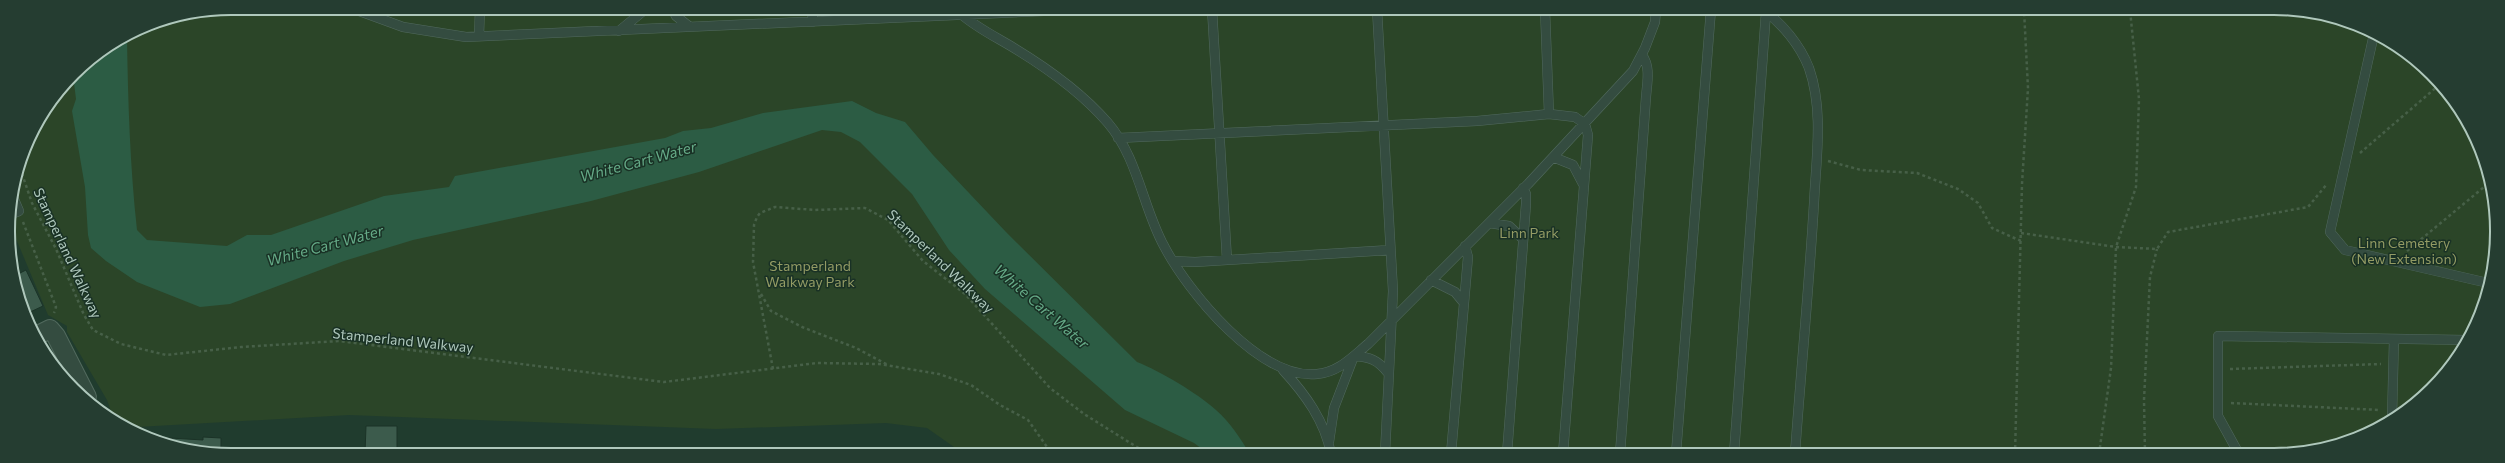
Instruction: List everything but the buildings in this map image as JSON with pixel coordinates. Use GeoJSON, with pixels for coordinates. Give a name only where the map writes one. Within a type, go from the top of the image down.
{"type":"FeatureCollection","features":[{"type":"Feature","properties":{"kind":"street"},"geometry":{"type":"LineString","coordinates":[[44,332],[73,367],[84,390]]}},
{"type":"Feature","properties":{"kind":"lane"},"geometry":{"type":"LineString","coordinates":[[370,15],[403,27],[466,37],[813,22],[907,15]]}},
{"type":"Feature","properties":{"kind":"lane"},"geometry":{"type":"LineString","coordinates":[[478,36],[480,15]]}},
{"type":"Feature","properties":{"kind":"lane"},"geometry":{"type":"LineString","coordinates":[[619,31],[638,15]]}},
{"type":"Feature","properties":{"kind":"lane"},"geometry":{"type":"LineString","coordinates":[[676,15],[690,27]]}},
{"type":"Feature","properties":{"kind":"lane"},"geometry":{"type":"LineString","coordinates":[[812,15],[813,22]]}},
{"type":"Feature","properties":{"kind":"lane"},"geometry":{"type":"LineString","coordinates":[[965,15],[975,26],[1016,49],[1056,77],[1087,102],[1109,124],[1118,138],[1163,245],[1182,278],[1207,309],[1240,340],[1281,367],[1295,374],[1318,374],[1342,367],[1392,319],[1523,188],[1585,124],[1633,71],[1642,55],[1655,22],[1656,15]]}},
{"type":"Feature","properties":{"kind":"lane"},"geometry":{"type":"LineString","coordinates":[[1212,15],[1227,260]]}},
{"type":"Feature","properties":{"kind":"lane"},"geometry":{"type":"LineString","coordinates":[[1377,15],[1384,124],[1392,319],[1385,448]]}},
{"type":"Feature","properties":{"kind":"lane"},"geometry":{"type":"LineString","coordinates":[[1545,15],[1549,114]]}},
{"type":"Feature","properties":{"kind":"lane"},"geometry":{"type":"LineString","coordinates":[[1676,448],[1710,15]]}},
{"type":"Feature","properties":{"kind":"lane"},"geometry":{"type":"LineString","coordinates":[[1734,448],[1764,15]]}},
{"type":"Feature","properties":{"kind":"lane"},"geometry":{"type":"LineString","coordinates":[[1769,15],[1793,39],[1809,67],[1816,97],[1816,158],[1809,301],[1796,448]]}},
{"type":"Feature","properties":{"kind":"lane"},"geometry":{"type":"LineString","coordinates":[[2373,39],[2330,232],[2345,250],[2484,282]]}},
{"type":"Feature","properties":{"kind":"lane"},"geometry":{"type":"LineString","coordinates":[[1620,448],[1648,70],[1646,61],[1642,55]]}},
{"type":"Feature","properties":{"kind":"lane"},"geometry":{"type":"LineString","coordinates":[[1118,138],[1219,134],[1384,124],[1477,121],[1549,114],[1575,117],[1585,124],[1588,135],[1563,448]]}},
{"type":"Feature","properties":{"kind":"lane"},"geometry":{"type":"LineString","coordinates":[[1553,156],[1572,166],[1583,185]]}},
{"type":"Feature","properties":{"kind":"lane"},"geometry":{"type":"LineString","coordinates":[[1507,448],[1526,194],[1523,188]]}},
{"type":"Feature","properties":{"kind":"lane"},"geometry":{"type":"LineString","coordinates":[[16,213],[19,211],[17,206]]}},
{"type":"Feature","properties":{"kind":"lane"},"geometry":{"type":"LineString","coordinates":[[1488,222],[1509,226],[1522,238]]}},
{"type":"Feature","properties":{"kind":"lane"},"geometry":{"type":"LineString","coordinates":[[1452,448],[1468,257],[1465,246]]}},
{"type":"Feature","properties":{"kind":"lane"},"geometry":{"type":"LineString","coordinates":[[1173,261],[1227,260],[1390,250]]}},
{"type":"Feature","properties":{"kind":"lane"},"geometry":{"type":"LineString","coordinates":[[1431,280],[1455,292],[1464,303]]}},
{"type":"Feature","properties":{"kind":"lane"},"geometry":{"type":"LineString","coordinates":[[2236,448],[2218,416],[2218,336],[2461,340]]}},
{"type":"Feature","properties":{"kind":"lane"},"geometry":{"type":"LineString","coordinates":[[2393,413],[2394,339]]}},
{"type":"Feature","properties":{"kind":"lane"},"geometry":{"type":"LineString","coordinates":[[1354,356],[1368,356],[1379,362],[1388,373]]}},
{"type":"Feature","properties":{"kind":"lane"},"geometry":{"type":"LineString","coordinates":[[1329,442],[1334,408],[1354,356]]}},
{"type":"Feature","properties":{"kind":"lane"},"geometry":{"type":"LineString","coordinates":[[1281,367],[1313,407],[1329,442],[1330,448]]}},
{"type":"Feature","properties":{"kind":"path"},"geometry":{"type":"LineString","coordinates":[[2015,448],[2022,184],[2028,88],[2024,15]]}},
{"type":"Feature","properties":{"kind":"path"},"geometry":{"type":"LineString","coordinates":[[2100,448],[2111,368],[2116,247],[2136,187],[2139,99],[2131,15]]}},
{"type":"Feature","properties":{"kind":"path"},"geometry":{"type":"LineString","coordinates":[[2145,448],[2144,400],[2150,278],[2157,249],[2168,232],[2308,207],[2346,160],[2366,150],[2436,89]]}},
{"type":"Feature","properties":{"kind":"path"},"geometry":{"type":"LineString","coordinates":[[1816,158],[1861,170],[1917,173],[1958,188],[1978,203],[1992,228],[2021,241]]}},
{"type":"Feature","properties":{"kind":"path","name":"Stamperland Walkway"},"geometry":{"type":"LineString","coordinates":[[22,174],[32,203],[56,249],[84,315],[93,330],[121,344],[166,355],[241,347],[339,341],[664,382],[817,363],[890,366],[939,374],[971,385],[1000,405],[1028,420],[1048,448]]}},
{"type":"Feature","properties":{"kind":"path"},"geometry":{"type":"LineString","coordinates":[[2394,261],[2485,186]]}},
{"type":"Feature","properties":{"kind":"path","name":"Stamperland Walkway"},"geometry":{"type":"LineString","coordinates":[[773,369],[753,262],[752,246],[754,225],[760,213],[775,206],[815,210],[865,208],[873,210],[892,225],[923,261],[965,294],[1050,388],[1084,414],[1138,448]]}},
{"type":"Feature","properties":{"kind":"path"},"geometry":{"type":"LineString","coordinates":[[19,211],[56,306],[44,332]]}},
{"type":"Feature","properties":{"kind":"path"},"geometry":{"type":"LineString","coordinates":[[2021,233],[2116,247],[2157,249]]}},
{"type":"Feature","properties":{"kind":"path"},"geometry":{"type":"LineString","coordinates":[[759,291],[771,311],[890,366]]}},
{"type":"Feature","properties":{"kind":"path"},"geometry":{"type":"LineString","coordinates":[[2218,369],[2394,363]]}},
{"type":"Feature","properties":{"kind":"path"},"geometry":{"type":"LineString","coordinates":[[2218,403],[2391,414]]}},
{"type":"Feature","properties":{"kind":"green space"},"geometry":{"type":"Polygon","coordinates":[[[217,15],[2288,15],[2330,22],[2356,31],[2394,51],[2427,78],[2454,111],[2474,149],[2483,175],[2490,217],[2490,246],[2486,274],[2479,301],[2468,327],[2454,352],[2427,385],[2394,412],[2356,432],[2330,441],[2288,448],[955,448],[927,428],[886,423],[716,429],[349,415],[138,427],[111,412],[107,400],[67,332],[67,326],[48,315],[15,236],[15,217],[22,175],[31,149],[44,123],[51,111],[78,78],[111,51],[136,37],[162,26],[189,19],[217,15]]]}},
{"type":"Feature","properties":{"kind":"water","name":"White Cart Water"},"geometry":{"type":"Polygon","coordinates":[[[127,42],[130,134],[137,230],[147,240],[227,246],[247,235],[271,235],[384,196],[449,187],[455,176],[665,138],[683,131],[711,128],[763,113],[852,101],[876,113],[905,122],[933,155],[1006,232],[1137,362],[1178,383],[1208,403],[1230,425],[1246,448],[1201,448],[1194,443],[1125,410],[985,289],[949,250],[912,194],[860,142],[841,132],[822,130],[699,172],[591,201],[413,240],[344,261],[230,304],[200,307],[137,282],[106,261],[91,248],[88,235],[85,187],[72,111],[76,99],[74,83],[78,78],[111,51],[127,42]]]}},
{"type":"Feature","properties":{"kind":"park label","name":"Linn Park"},"geometry":{"type":"Point","coordinates":[1529,232]}},
{"type":"Feature","properties":{"kind":"park label","name":"Linn Cemetery (New Extension)"},"geometry":{"type":"Point","coordinates":[2404,250]}},
{"type":"Feature","properties":{"kind":"park label","name":"Stamperland Walkway Park"},"geometry":{"type":"Point","coordinates":[810,274]}}]}
